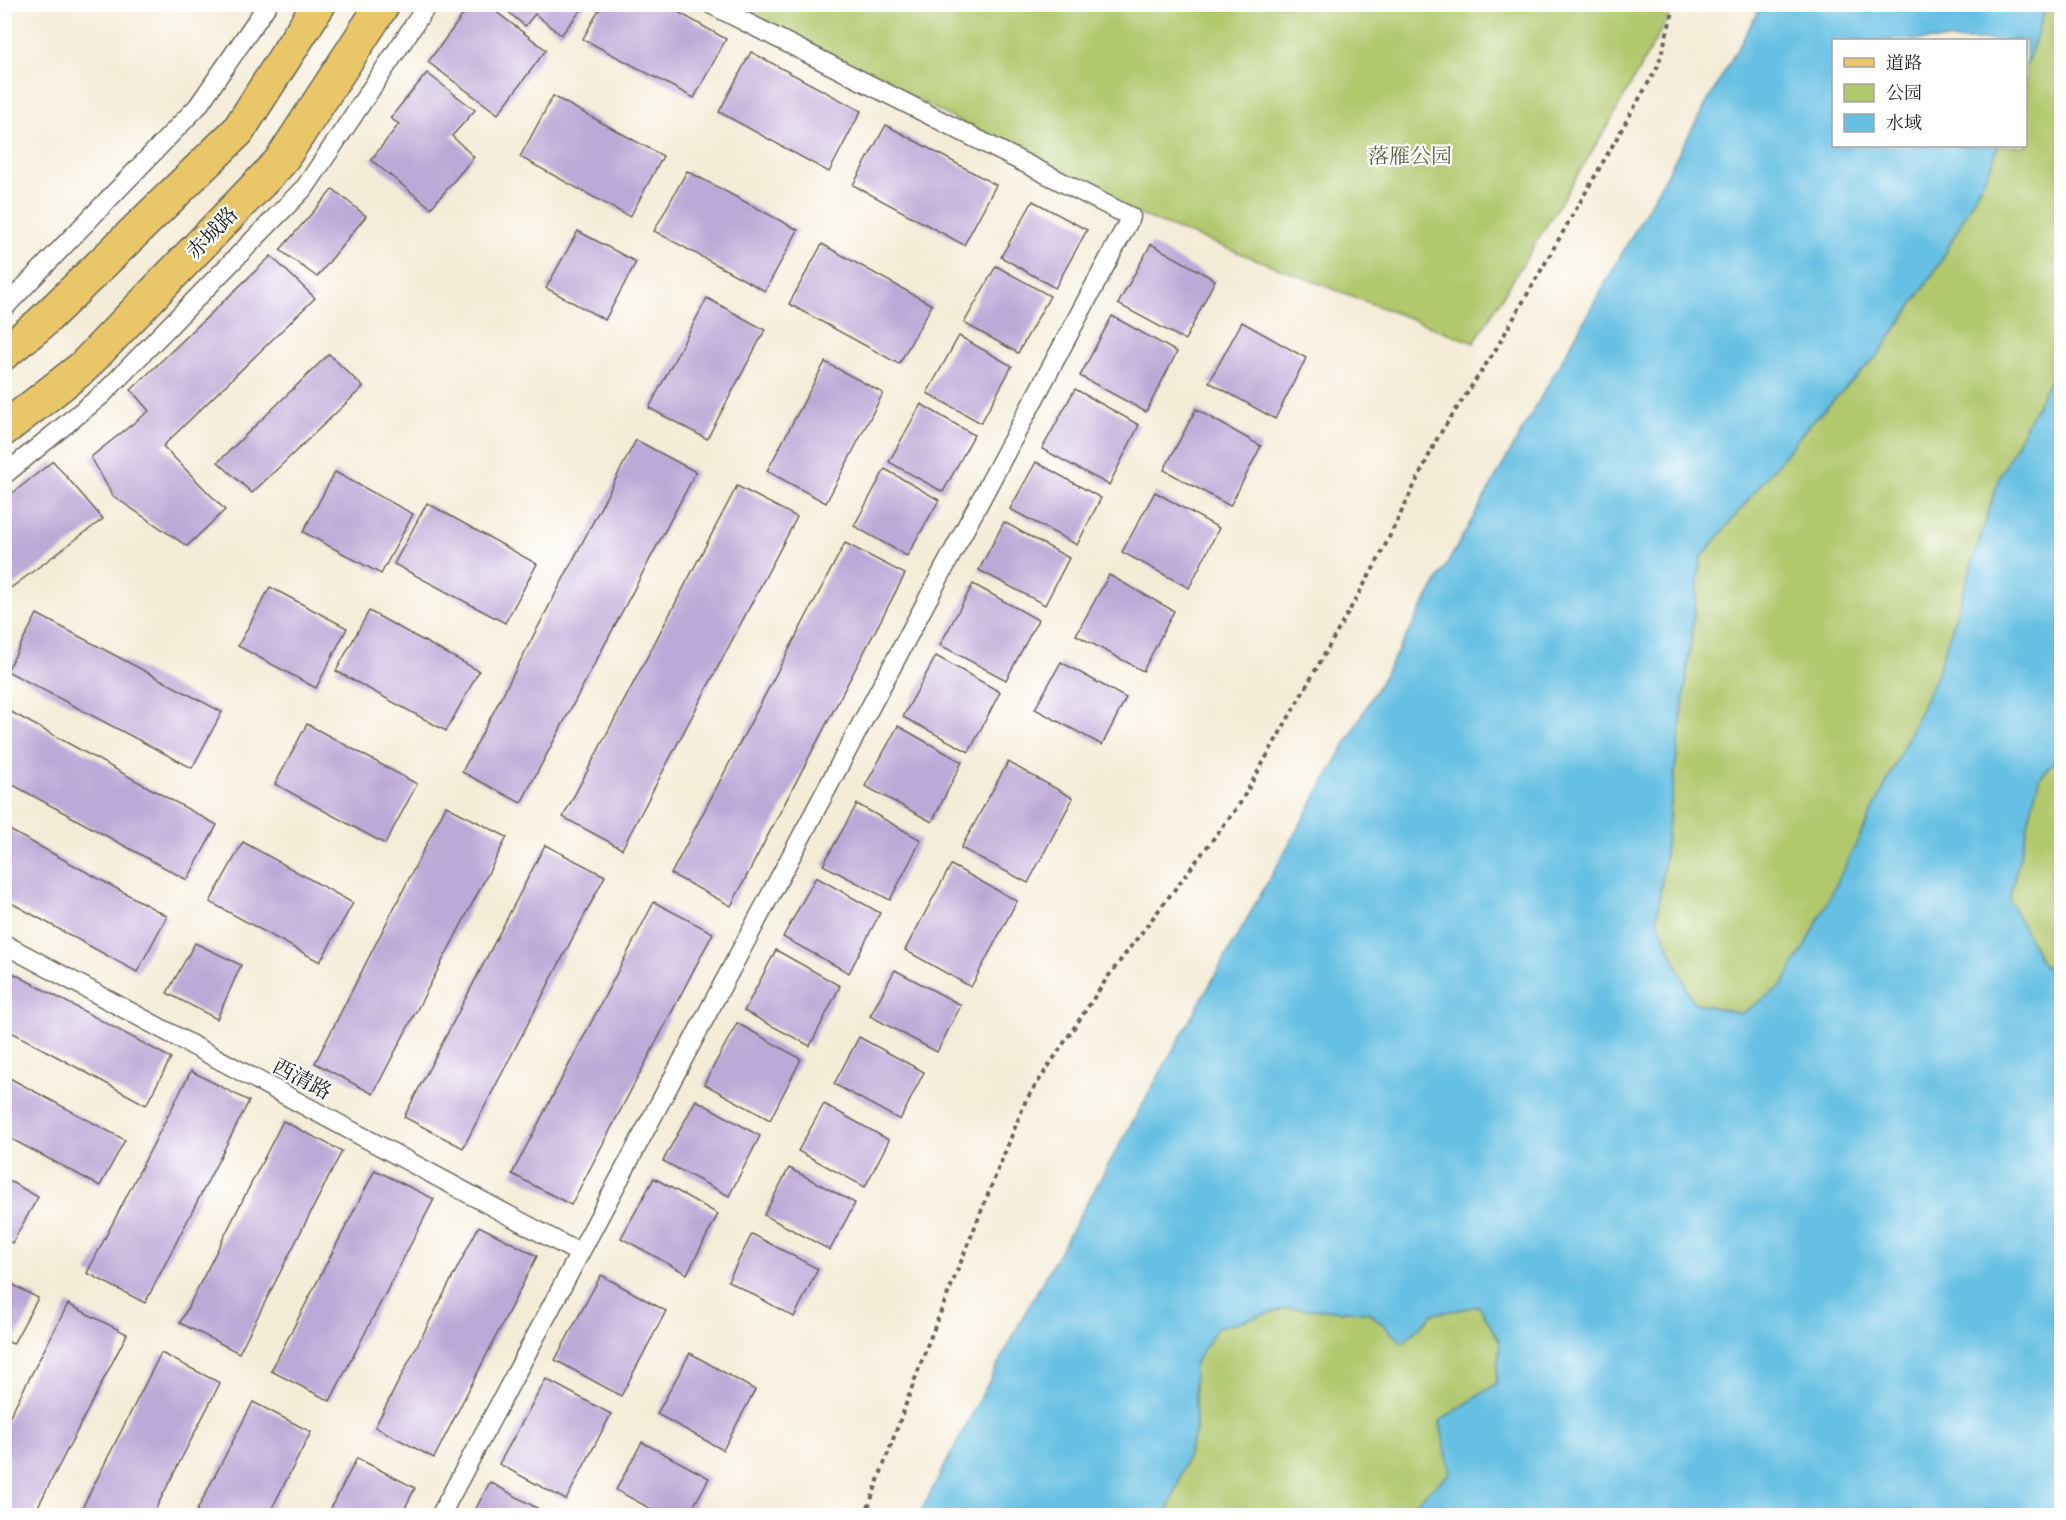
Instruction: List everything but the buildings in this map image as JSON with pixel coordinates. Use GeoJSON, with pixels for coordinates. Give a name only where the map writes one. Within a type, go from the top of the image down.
{"type":"FeatureCollection","features":[{"type":"Feature","properties":{"kind":"main road"},"geometry":{"type":"LineString","coordinates":[[4,353],[40,324],[238,131],[319,4]]}},
{"type":"Feature","properties":{"kind":"main road","name":"赤城路"},"geometry":{"type":"LineString","coordinates":[[4,429],[81,368],[280,162],[383,4]]}},
{"type":"Feature","properties":{"kind":"lane"},"geometry":{"type":"LineString","coordinates":[[4,308],[198,106],[268,4]]}},
{"type":"Feature","properties":{"kind":"lane"},"geometry":{"type":"LineString","coordinates":[[4,475],[104,394],[306,186],[428,4]]}},
{"type":"Feature","properties":{"kind":"lane"},"geometry":{"type":"LineString","coordinates":[[440,1515],[1131,217],[710,4]]}},
{"type":"Feature","properties":{"kind":"lane","name":"西清路"},"geometry":{"type":"LineString","coordinates":[[4,944],[579,1253]]}},
{"type":"Feature","properties":{"kind":"path"},"geometry":{"type":"LineString","coordinates":[[865,1515],[930,1341],[1026,1100],[1107,978],[1239,805],[1378,560],[1438,437],[1496,349],[1658,66],[1675,4]]}},
{"type":"Feature","properties":{"kind":"green space","name":"落雁公园"},"geometry":{"type":"Polygon","coordinates":[[[735,5],[1675,5],[1610,122],[1474,343],[1135,213],[735,5]]]}},
{"type":"Feature","properties":{"kind":"green space"},"geometry":{"type":"Polygon","coordinates":[[[2047,5],[2061,5],[2061,359],[2000,476],[1938,672],[1887,782],[1811,935],[1782,986],[1741,1014],[1693,1002],[1657,919],[1701,558],[1808,426],[1880,353],[1940,263],[1992,163],[1998,147],[2027,147],[2027,63],[2047,5]]]}},
{"type":"Feature","properties":{"kind":"green space"},"geometry":{"type":"Polygon","coordinates":[[[2061,752],[2061,972],[2044,967],[2009,900],[2039,779],[2061,752]]]}},
{"type":"Feature","properties":{"kind":"green space"},"geometry":{"type":"Polygon","coordinates":[[[1480,1306],[1500,1342],[1496,1384],[1440,1421],[1450,1473],[1401,1515],[1167,1516],[1196,1430],[1194,1364],[1217,1328],[1287,1308],[1369,1312],[1403,1343],[1433,1314],[1480,1306]]]}},
{"type":"Feature","properties":{"kind":"water"},"geometry":{"type":"Polygon","coordinates":[[[1762,5],[2047,5],[2027,63],[2027,39],[1832,39],[1832,147],[1998,147],[1992,163],[1940,263],[1880,353],[1808,426],[1701,558],[1657,919],[1693,1002],[1741,1014],[1782,986],[1811,935],[1887,782],[1938,672],[2000,476],[2061,359],[2061,752],[2039,779],[2009,900],[2044,967],[2061,972],[2061,1515],[1401,1515],[1450,1473],[1440,1421],[1496,1384],[1500,1342],[1479,1306],[1433,1314],[1403,1343],[1369,1312],[1287,1308],[1217,1328],[1194,1364],[1196,1430],[1167,1515],[919,1515],[1026,1311],[1762,5]]]}}]}
